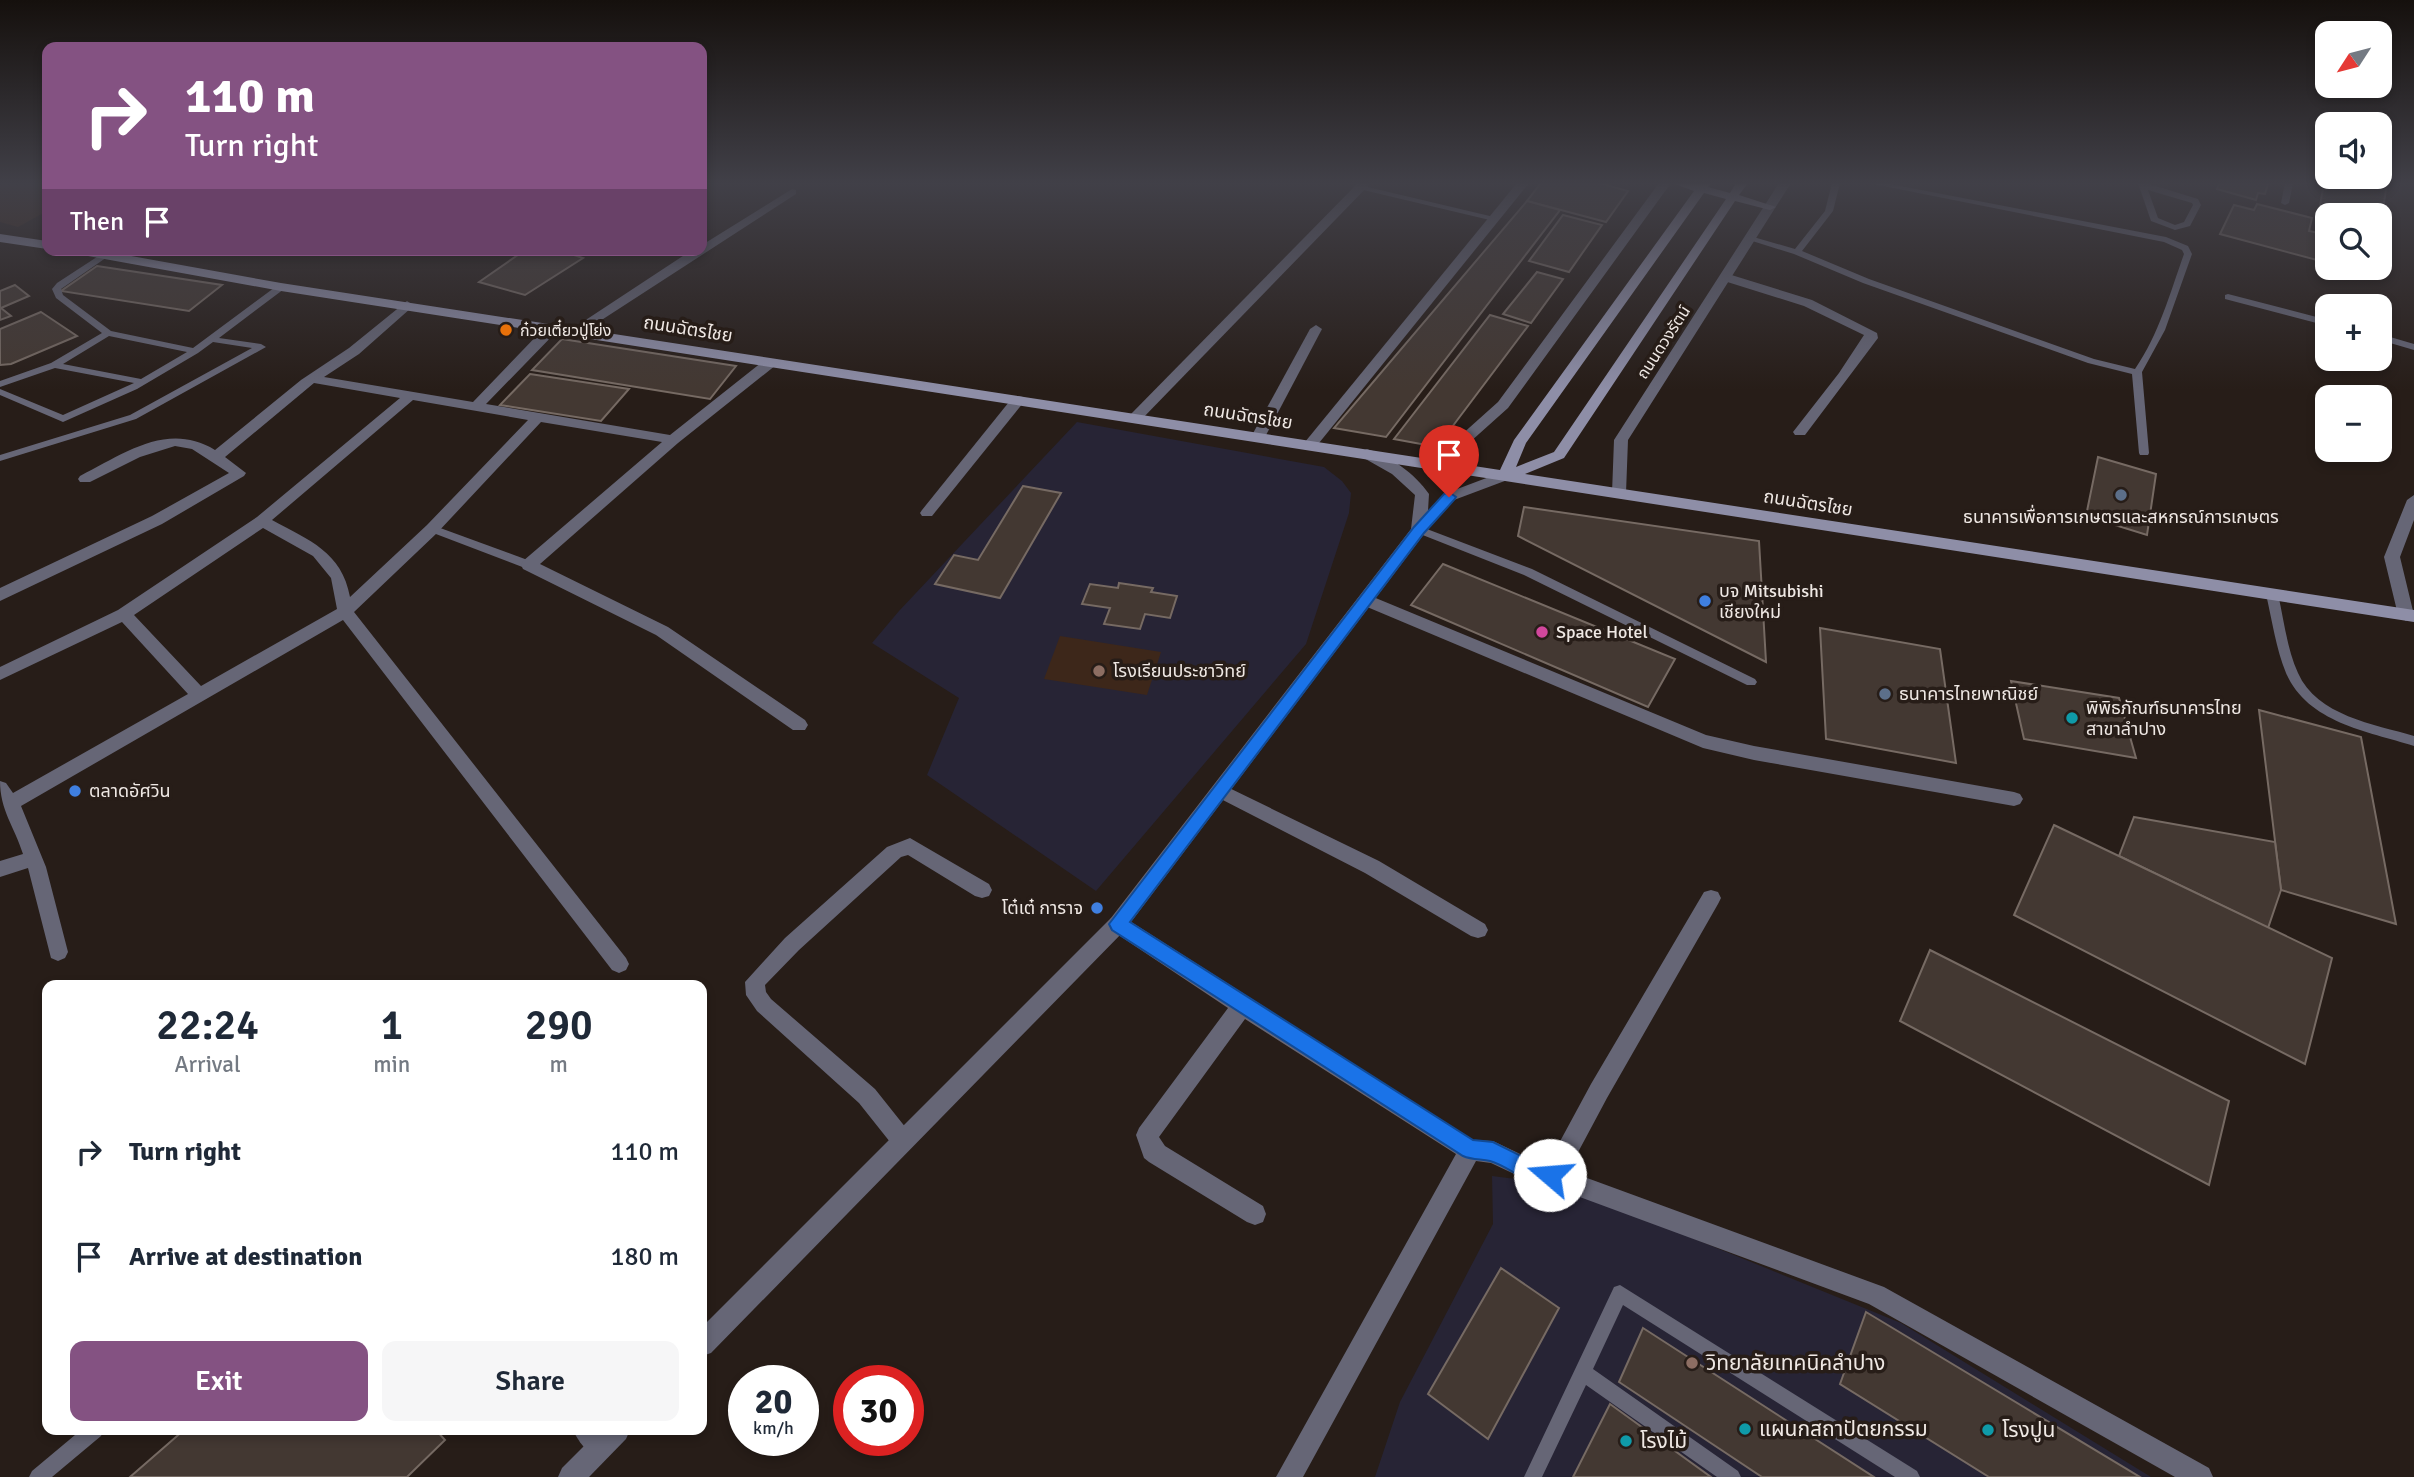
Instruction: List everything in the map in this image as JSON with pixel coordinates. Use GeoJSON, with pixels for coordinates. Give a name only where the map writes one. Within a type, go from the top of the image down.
{"type":"FeatureCollection","features":[{"type":"Feature","properties":{"kind":"main road"},"geometry":{"type":"LineString","coordinates":[[1506,476],[1519,443],[1656,252]]}},
{"type":"Feature","properties":{"kind":"main road"},"geometry":{"type":"LineString","coordinates":[[1506,476],[1559,455],[1696,252]]}},
{"type":"Feature","properties":{"kind":"main road","name":"ถนนฉัตรไชย"},"geometry":{"type":"LineString","coordinates":[[111,256],[281,287],[2410,616]]}},
{"type":"Feature","properties":{"kind":"street"},"geometry":{"type":"LineString","coordinates":[[1135,418],[1298,252]]}},
{"type":"Feature","properties":{"kind":"street"},"geometry":{"type":"LineString","coordinates":[[1310,445],[1467,252]]}},
{"type":"Feature","properties":{"kind":"street"},"geometry":{"type":"LineString","coordinates":[[1436,465],[1503,405],[1615,252]]}},
{"type":"Feature","properties":{"kind":"street","name":"ถนนดวงรัตน์"},"geometry":{"type":"LineString","coordinates":[[1619,493],[1621,440],[1741,252]]}},
{"type":"Feature","properties":{"kind":"street"},"geometry":{"type":"LineString","coordinates":[[575,331],[692,256]]}},
{"type":"Feature","properties":{"kind":"street"},"geometry":{"type":"LineString","coordinates":[[1725,277],[1808,303],[1871,333],[1871,338],[1844,376],[1800,432]]}},
{"type":"Feature","properties":{"kind":"street"},"geometry":{"type":"LineString","coordinates":[[216,457],[312,379],[355,351],[407,305]]}},
{"type":"Feature","properties":{"kind":"street"},"geometry":{"type":"LineString","coordinates":[[476,407],[552,328]]}},
{"type":"Feature","properties":{"kind":"street"},"geometry":{"type":"LineString","coordinates":[[1258,437],[1316,329]]}},
{"type":"Feature","properties":{"kind":"street"},"geometry":{"type":"LineString","coordinates":[[771,362],[673,440],[529,565],[662,631],[799,725]]}},
{"type":"Feature","properties":{"kind":"street"},"geometry":{"type":"LineString","coordinates":[[312,379],[673,440]]}},
{"type":"Feature","properties":{"kind":"street"},"geometry":{"type":"LineString","coordinates":[[0,674],[124,614],[262,521],[410,397]]}},
{"type":"Feature","properties":{"kind":"street"},"geometry":{"type":"LineString","coordinates":[[927,513],[1018,400]]}},
{"type":"Feature","properties":{"kind":"street"},"geometry":{"type":"LineString","coordinates":[[58,952],[34,858],[6,796],[198,694],[345,611],[432,529],[538,417]]}},
{"type":"Feature","properties":{"kind":"street"},"geometry":{"type":"LineString","coordinates":[[0,595],[157,520],[239,474],[216,457],[187,442],[167,443],[146,450],[85,479]]}},
{"type":"Feature","properties":{"kind":"street"},"geometry":{"type":"LineString","coordinates":[[1367,454],[1410,479],[1422,494],[1419,530]]}},
{"type":"Feature","properties":{"kind":"street"},"geometry":{"type":"LineString","coordinates":[[707,1339],[1118,924],[1419,530],[1449,497],[1506,476]]}},
{"type":"Feature","properties":{"kind":"street"},"geometry":{"type":"LineString","coordinates":[[2410,616],[2392,557],[2414,500]]}},
{"type":"Feature","properties":{"kind":"street"},"geometry":{"type":"LineString","coordinates":[[262,521],[318,552],[339,577],[345,611],[619,964]]}},
{"type":"Feature","properties":{"kind":"street"},"geometry":{"type":"LineString","coordinates":[[1366,600],[1703,741],[1754,753],[2014,799]]}},
{"type":"Feature","properties":{"kind":"street"},"geometry":{"type":"LineString","coordinates":[[124,614],[198,694]]}},
{"type":"Feature","properties":{"kind":"street"},"geometry":{"type":"LineString","coordinates":[[1222,791],[1372,867],[1478,930]]}},
{"type":"Feature","properties":{"kind":"street"},"geometry":{"type":"LineString","coordinates":[[902,1140],[867,1096],[764,1004],[756,995],[755,982],[792,944],[894,852],[903,848],[910,846],[924,853],[982,890]]}},
{"type":"Feature","properties":{"kind":"street"},"geometry":{"type":"LineString","coordinates":[[0,869],[34,858]]}},
{"type":"Feature","properties":{"kind":"street"},"geometry":{"type":"LineString","coordinates":[[1550,1175],[1572,1147],[1599,1091],[1711,898]]}},
{"type":"Feature","properties":{"kind":"street"},"geometry":{"type":"LineString","coordinates":[[1118,924],[1470,1150],[1493,1152],[1528,1170],[1550,1175],[1877,1295],[2200,1477]]}},
{"type":"Feature","properties":{"kind":"street"},"geometry":{"type":"LineString","coordinates":[[1242,1006],[1147,1135],[1152,1150],[1157,1154],[1255,1214]]}},
{"type":"Feature","properties":{"kind":"street"},"geometry":{"type":"LineString","coordinates":[[1289,1477],[1470,1150]]}},
{"type":"Feature","properties":{"kind":"street"},"geometry":{"type":"LineString","coordinates":[[571,1477],[590,1440]]}},
{"type":"Feature","properties":{"kind":"lane"},"geometry":{"type":"LineString","coordinates":[[1797,252],[1866,281],[2091,361],[2137,372]]}},
{"type":"Feature","properties":{"kind":"lane"},"geometry":{"type":"LineString","coordinates":[[2144,453],[2137,372],[2158,336],[2188,252]]}},
{"type":"Feature","properties":{"kind":"lane"},"geometry":{"type":"LineString","coordinates":[[105,256],[56,289],[58,296],[108,333],[195,351]]}},
{"type":"Feature","properties":{"kind":"lane"},"geometry":{"type":"LineString","coordinates":[[0,392],[64,419],[142,382],[195,351],[281,287]]}},
{"type":"Feature","properties":{"kind":"lane"},"geometry":{"type":"LineString","coordinates":[[2228,297],[2315,320]]}},
{"type":"Feature","properties":{"kind":"lane"},"geometry":{"type":"LineString","coordinates":[[0,384],[54,365],[108,333]]}},
{"type":"Feature","properties":{"kind":"lane"},"geometry":{"type":"LineString","coordinates":[[0,458],[133,417],[261,347],[211,339]]}},
{"type":"Feature","properties":{"kind":"lane"},"geometry":{"type":"LineString","coordinates":[[2392,340],[2414,346]]}},
{"type":"Feature","properties":{"kind":"lane"},"geometry":{"type":"LineString","coordinates":[[54,365],[142,382]]}},
{"type":"Feature","properties":{"kind":"lane"},"geometry":{"type":"LineString","coordinates":[[432,529],[529,565]]}},
{"type":"Feature","properties":{"kind":"lane"},"geometry":{"type":"LineString","coordinates":[[1419,530],[1528,572],[1751,682]]}},
{"type":"Feature","properties":{"kind":"lane"},"geometry":{"type":"LineString","coordinates":[[2272,594],[2292,675],[2314,704],[2332,715],[2414,741]]}},
{"type":"Feature","properties":{"kind":"lane"},"geometry":{"type":"LineString","coordinates":[[1533,1477],[1620,1293],[1911,1477]]}},
{"type":"Feature","properties":{"kind":"lane"},"geometry":{"type":"LineString","coordinates":[[1582,1372],[1732,1477]]}},
{"type":"Feature","properties":{"kind":"lane"},"geometry":{"type":"LineString","coordinates":[[38,1477],[89,1435]]}},
{"type":"Feature","properties":{"kind":"shaded area","name":"โรงเรียนประชาวิทย์"},"geometry":{"type":"Polygon","coordinates":[[[1077,422],[1324,467],[1342,481],[1351,493],[1349,513],[1306,644],[1096,891],[927,775],[959,698],[872,643],[1077,422]]]}},
{"type":"Feature","properties":{"kind":"shaded area"},"geometry":{"type":"Polygon","coordinates":[[[1060,636],[1161,652],[1147,695],[1044,679],[1060,636]]]}},
{"type":"Feature","properties":{"kind":"shaded area","name":"วิทยาลัยเทคนิคลำปาง"},"geometry":{"type":"Polygon","coordinates":[[[1492,1176],[1562,1185],[1901,1323],[2151,1477],[1375,1477],[1400,1402],[1493,1224],[1492,1176]]]}},
{"type":"Feature","properties":{"kind":"building"},"geometry":{"type":"Polygon","coordinates":[[[1484,252],[1528,252],[1386,437],[1334,428],[1484,252]]]}},
{"type":"Feature","properties":{"kind":"building"},"geometry":{"type":"Polygon","coordinates":[[[1536,252],[1583,252],[1569,272],[1529,261],[1536,252]]]}},
{"type":"Feature","properties":{"kind":"building"},"geometry":{"type":"Polygon","coordinates":[[[2287,252],[2315,252],[2315,260],[2287,252]]]}},
{"type":"Feature","properties":{"kind":"building"},"geometry":{"type":"Polygon","coordinates":[[[516,256],[583,258],[525,295],[479,282],[516,256]]]}},
{"type":"Feature","properties":{"kind":"building"},"geometry":{"type":"Polygon","coordinates":[[[97,266],[222,285],[189,311],[61,291],[97,266]]]}},
{"type":"Feature","properties":{"kind":"building"},"geometry":{"type":"Polygon","coordinates":[[[1537,272],[1563,279],[1531,323],[1503,314],[1537,272]]]}},
{"type":"Feature","properties":{"kind":"building"},"geometry":{"type":"Polygon","coordinates":[[[15,285],[29,296],[1,308],[11,316],[0,320],[0,291],[15,285]]]}},
{"type":"Feature","properties":{"kind":"building"},"geometry":{"type":"Polygon","coordinates":[[[41,312],[77,336],[11,364],[0,365],[0,329],[41,312]]]}},
{"type":"Feature","properties":{"kind":"building"},"geometry":{"type":"Polygon","coordinates":[[[1490,315],[1528,326],[1437,447],[1394,439],[1490,315]]]}},
{"type":"Feature","properties":{"kind":"building"},"geometry":{"type":"Polygon","coordinates":[[[562,339],[736,366],[710,399],[532,370],[562,339]]]}},
{"type":"Feature","properties":{"kind":"building"},"geometry":{"type":"Polygon","coordinates":[[[530,374],[629,389],[601,421],[500,405],[530,374]]]}},
{"type":"Feature","properties":{"kind":"building","name":"ธนาคารเพื่อการเกษตรและสหกรณ์การเกษตร"},"geometry":{"type":"Polygon","coordinates":[[[2098,457],[2156,474],[2147,535],[2086,516],[2098,457]]]}},
{"type":"Feature","properties":{"kind":"building"},"geometry":{"type":"Polygon","coordinates":[[[1023,486],[1061,493],[1000,598],[935,584],[954,555],[978,560],[1023,486]]]}},
{"type":"Feature","properties":{"kind":"building","name":"บจ Mitsubishi เชียงใหม่"},"geometry":{"type":"Polygon","coordinates":[[[1524,507],[1759,541],[1766,662],[1518,536],[1524,507]]]}},
{"type":"Feature","properties":{"kind":"building","name":"Space Hotel"},"geometry":{"type":"Polygon","coordinates":[[[1443,564],[1675,659],[1648,707],[1411,605],[1443,564]]]}},
{"type":"Feature","properties":{"kind":"building"},"geometry":{"type":"Polygon","coordinates":[[[1119,583],[1153,588],[1151,592],[1177,596],[1170,618],[1145,614],[1140,629],[1104,624],[1110,608],[1082,604],[1090,584],[1118,588],[1119,583]]]}},
{"type":"Feature","properties":{"kind":"building","name":"ธนาคารไทยพาณิชย์"},"geometry":{"type":"Polygon","coordinates":[[[1820,628],[1940,649],[1956,763],[1826,739],[1820,628]]]}},
{"type":"Feature","properties":{"kind":"building","name":"พิพิธภัณฑ์ธนาคารไทย สาขาลำปาง"},"geometry":{"type":"Polygon","coordinates":[[[2011,681],[2119,698],[2136,758],[2024,739],[2011,681]]]}},
{"type":"Feature","properties":{"kind":"building"},"geometry":{"type":"Polygon","coordinates":[[[2259,710],[2361,737],[2396,924],[2281,890],[2259,710]]]}},
{"type":"Feature","properties":{"kind":"building"},"geometry":{"type":"Polygon","coordinates":[[[2134,817],[2275,842],[2281,890],[2268,928],[2119,856],[2134,817]]]}},
{"type":"Feature","properties":{"kind":"building"},"geometry":{"type":"Polygon","coordinates":[[[2054,825],[2332,958],[2305,1064],[2014,915],[2054,825]]]}},
{"type":"Feature","properties":{"kind":"building"},"geometry":{"type":"Polygon","coordinates":[[[1930,950],[2229,1101],[2209,1185],[1900,1021],[1930,950]]]}},
{"type":"Feature","properties":{"kind":"building"},"geometry":{"type":"Polygon","coordinates":[[[1501,1268],[1559,1308],[1488,1439],[1428,1394],[1501,1268]]]}},
{"type":"Feature","properties":{"kind":"building","name":"โรงปูน"},"geometry":{"type":"Polygon","coordinates":[[[1866,1312],[2140,1477],[1989,1477],[1840,1384],[1866,1312]]]}},
{"type":"Feature","properties":{"kind":"building","name":"แผนกสถาปัตยกรรม"},"geometry":{"type":"Polygon","coordinates":[[[1643,1328],[1874,1477],[1762,1477],[1619,1382],[1643,1328]]]}},
{"type":"Feature","properties":{"kind":"building","name":"โรงไม้"},"geometry":{"type":"Polygon","coordinates":[[[1610,1404],[1711,1477],[1573,1477],[1610,1404]]]}},
{"type":"Feature","properties":{"kind":"building"},"geometry":{"type":"Polygon","coordinates":[[[178,1435],[440,1435],[445,1440],[407,1477],[130,1477],[178,1435]]]}},
{"type":"Feature","properties":{"kind":"place","name":"ก๋วยเตี๋ยวปู่โย่ง"},"geometry":{"type":"Point","coordinates":[506,330]}},
{"type":"Feature","properties":{"kind":"place","name":"ธนาคารเพื่อการเกษตรและสหกรณ์การเกษตร"},"geometry":{"type":"Point","coordinates":[2121,495]}},
{"type":"Feature","properties":{"kind":"place","name":"บจ Mitsubishi เชียงใหม่"},"geometry":{"type":"Point","coordinates":[1705,601]}},
{"type":"Feature","properties":{"kind":"place","name":"Space Hotel"},"geometry":{"type":"Point","coordinates":[1542,632]}},
{"type":"Feature","properties":{"kind":"place","name":"โรงเรียนประชาวิทย์"},"geometry":{"type":"Point","coordinates":[1099,671]}},
{"type":"Feature","properties":{"kind":"place","name":"ธนาคารไทยพาณิชย์"},"geometry":{"type":"Point","coordinates":[1885,694]}},
{"type":"Feature","properties":{"kind":"place","name":"พิพิธภัณฑ์ธนาคารไทย สาขาลำปาง"},"geometry":{"type":"Point","coordinates":[2072,718]}},
{"type":"Feature","properties":{"kind":"place","name":"ตลาดอัศวิน"},"geometry":{"type":"Point","coordinates":[75,791]}},
{"type":"Feature","properties":{"kind":"place","name":"โต๋เต๋ การาจ"},"geometry":{"type":"Point","coordinates":[1097,908]}},
{"type":"Feature","properties":{"kind":"place","name":"วิทยาลัยเทคนิคลำปาง"},"geometry":{"type":"Point","coordinates":[1692,1363]}},
{"type":"Feature","properties":{"kind":"place","name":"แผนกสถาปัตยกรรม"},"geometry":{"type":"Point","coordinates":[1745,1429]}},
{"type":"Feature","properties":{"kind":"place","name":"โรงปูน"},"geometry":{"type":"Point","coordinates":[1988,1430]}},
{"type":"Feature","properties":{"kind":"place","name":"โรงไม้"},"geometry":{"type":"Point","coordinates":[1626,1441]}},
{"type":"Feature","properties":{"kind":"route"},"geometry":{"type":"LineString","coordinates":[[1449,497],[1419,530],[1118,924],[1470,1150],[1493,1152],[1528,1170],[1550,1175]]}}]}
